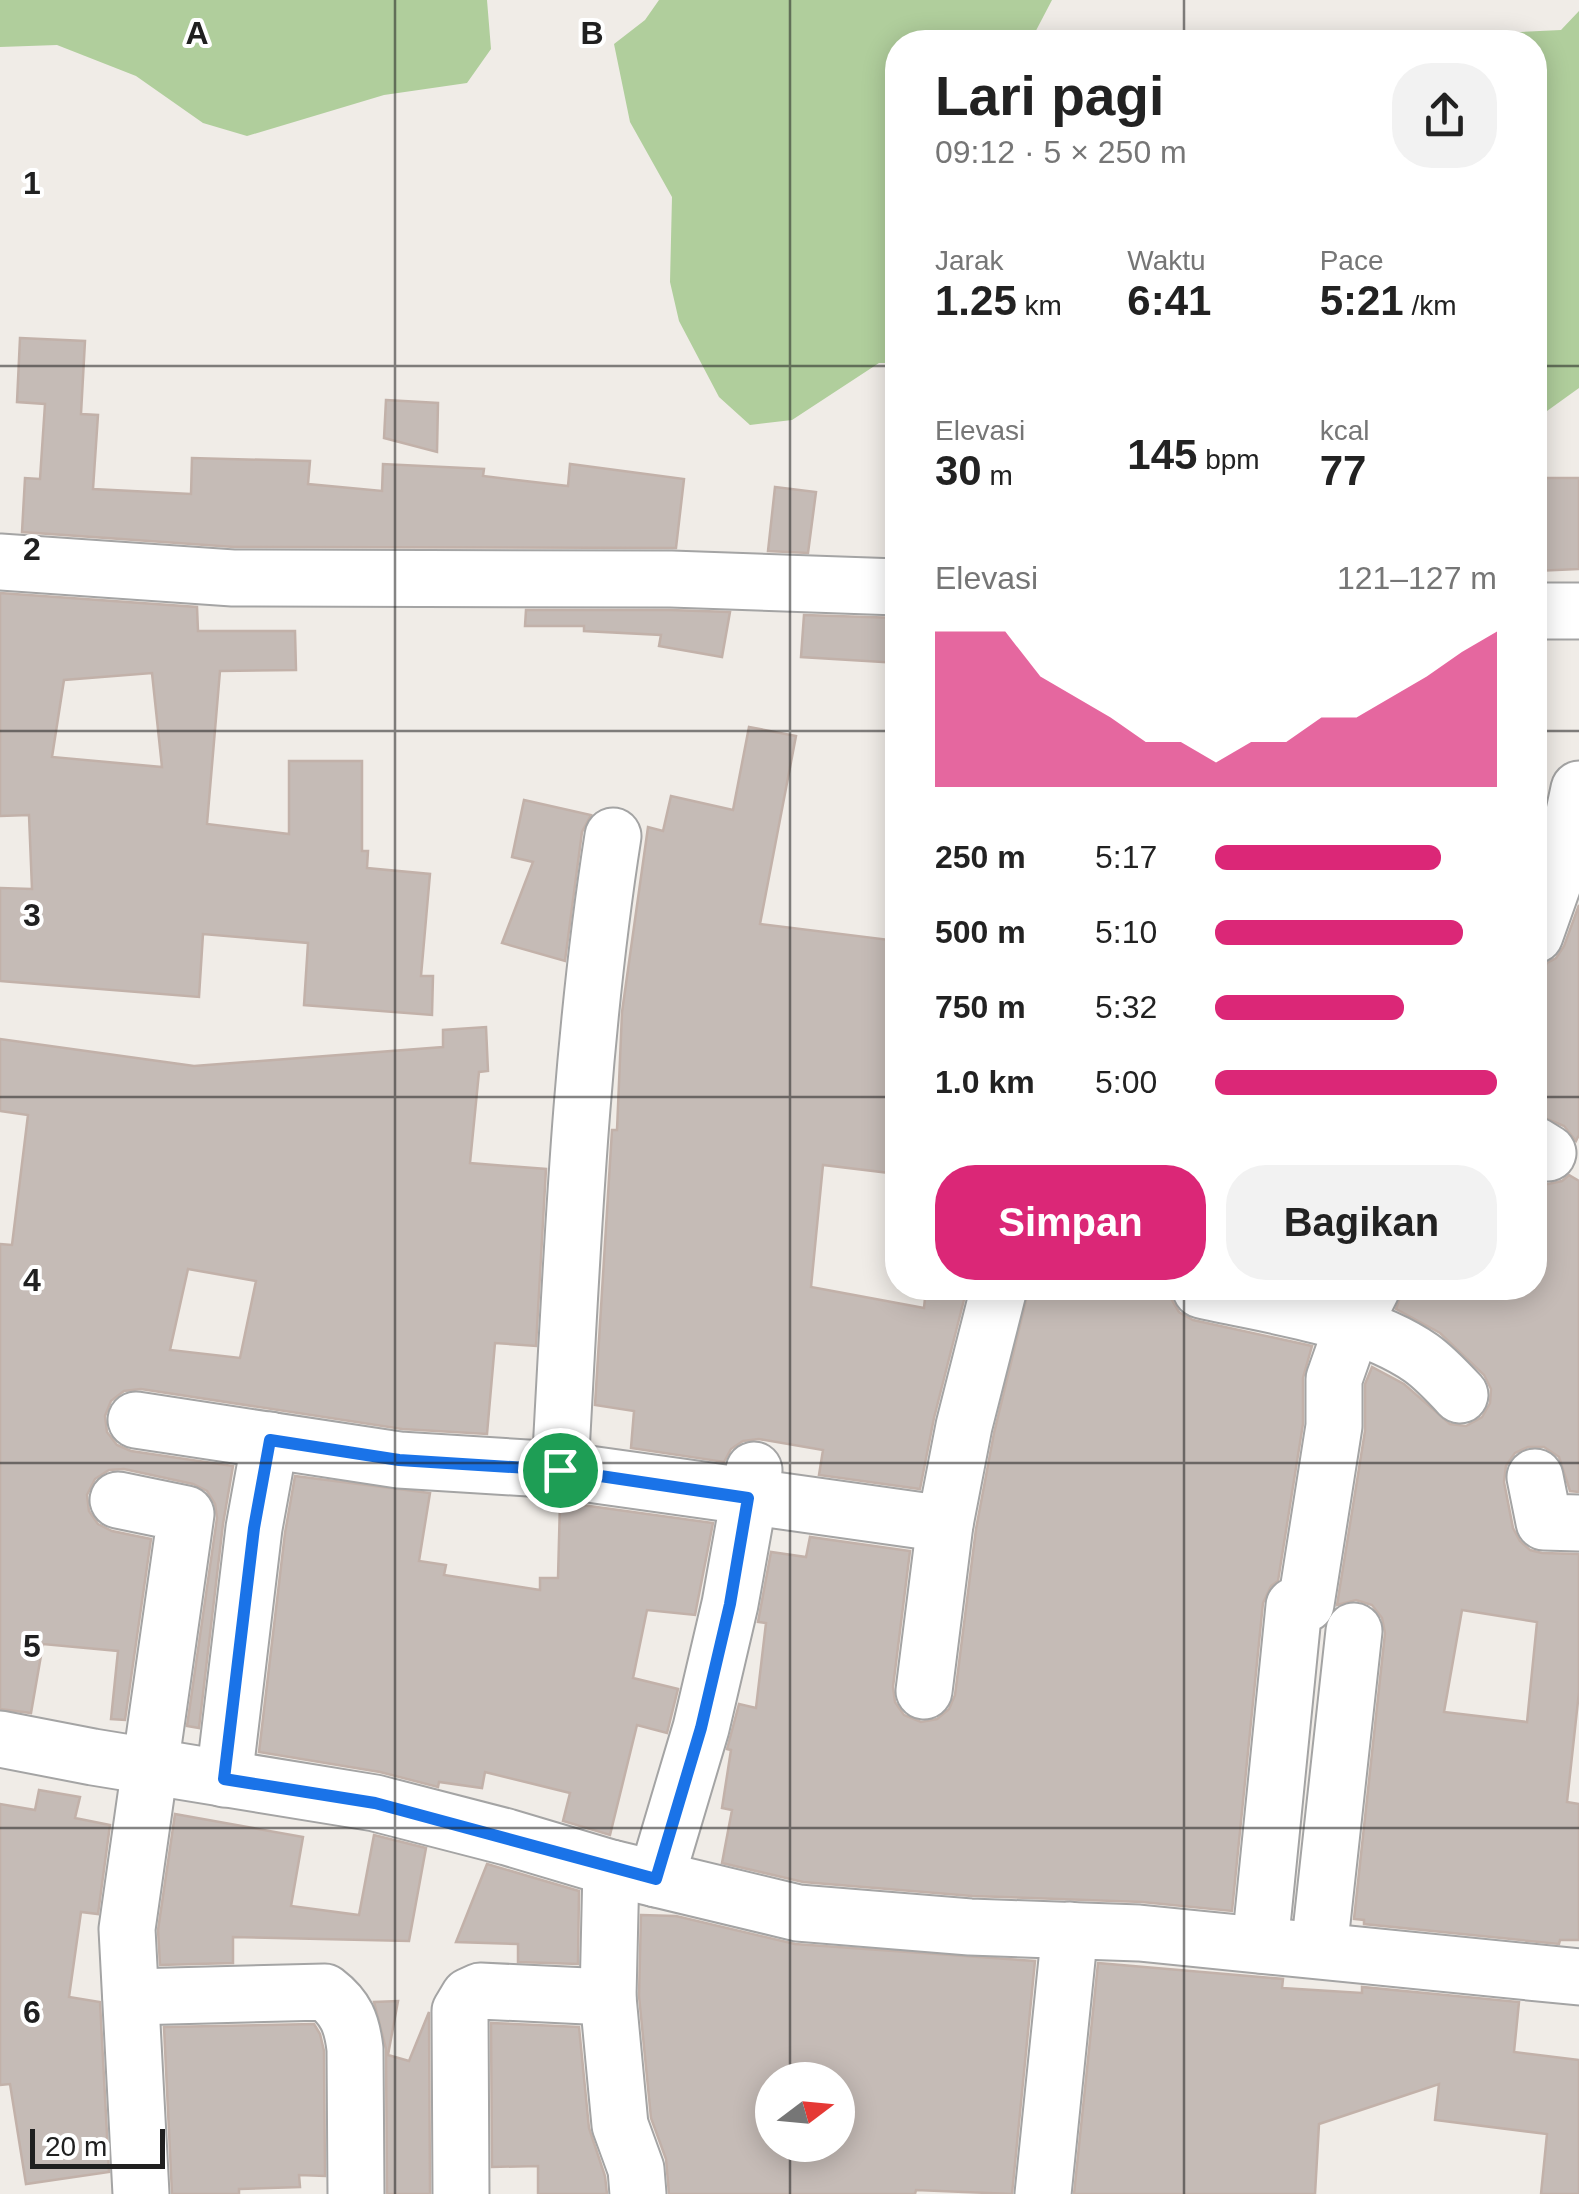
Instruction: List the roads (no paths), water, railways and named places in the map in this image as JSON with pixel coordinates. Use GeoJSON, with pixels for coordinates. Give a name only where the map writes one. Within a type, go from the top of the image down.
{"type":"FeatureCollection","features":[{"type":"Feature","properties":{"kind":"street"},"geometry":{"type":"LineString","coordinates":[[0,562],[234,578],[671,578],[885,586]]}},
{"type":"Feature","properties":{"kind":"street"},"geometry":{"type":"LineString","coordinates":[[1547,611],[1579,612]]}},
{"type":"Feature","properties":{"kind":"street"},"geometry":{"type":"LineString","coordinates":[[1547,900],[1566,845],[1579,789]]}},
{"type":"Feature","properties":{"kind":"street"},"geometry":{"type":"LineString","coordinates":[[560,1470],[571,1257],[596,942],[613,836]]}},
{"type":"Feature","properties":{"kind":"street"},"geometry":{"type":"LineString","coordinates":[[924,1691],[945,1524],[964,1426],[996,1300]]}},
{"type":"Feature","properties":{"kind":"street"},"geometry":{"type":"LineString","coordinates":[[1250,1300],[1300,1310],[1362,1308]]}},
{"type":"Feature","properties":{"kind":"street"},"geometry":{"type":"LineString","coordinates":[[1362,1308],[1387,1340],[1420,1358],[1460,1395]]}},
{"type":"Feature","properties":{"kind":"street"},"geometry":{"type":"LineString","coordinates":[[1260,1945],[1294,1606],[1306,1604],[1313,1572],[1334,1426],[1334,1379],[1362,1308]]}},
{"type":"Feature","properties":{"kind":"street"},"geometry":{"type":"LineString","coordinates":[[136,1420],[399,1460],[751,1484],[945,1524]]}},
{"type":"Feature","properties":{"kind":"street"},"geometry":{"type":"LineString","coordinates":[[224,1779],[254,1528],[270,1440]]}},
{"type":"Feature","properties":{"kind":"street"},"geometry":{"type":"LineString","coordinates":[[638,2194],[636,2169],[620,2125],[608,1997],[633,1873],[701,1728],[730,1604],[751,1484]]}},
{"type":"Feature","properties":{"kind":"street"},"geometry":{"type":"LineString","coordinates":[[118,1500],[186,1514],[127,1930],[140,2194]]}},
{"type":"Feature","properties":{"kind":"street"},"geometry":{"type":"LineString","coordinates":[[1319,1950],[1354,1630]]}},
{"type":"Feature","properties":{"kind":"street"},"geometry":{"type":"LineString","coordinates":[[0,1739],[375,1803],[798,1913],[1260,1945],[1579,1978]]}},
{"type":"Feature","properties":{"kind":"street"},"geometry":{"type":"LineString","coordinates":[[1043,2194],[1070,1930]]}},
{"type":"Feature","properties":{"kind":"street"},"geometry":{"type":"LineString","coordinates":[[461,2194],[460,2011],[469,1996],[480,1991],[608,1997]]}},
{"type":"Feature","properties":{"kind":"street"},"geometry":{"type":"LineString","coordinates":[[131,1997],[326,1992],[342,2005],[352,2027],[355,2049],[356,2194]]}}]}
